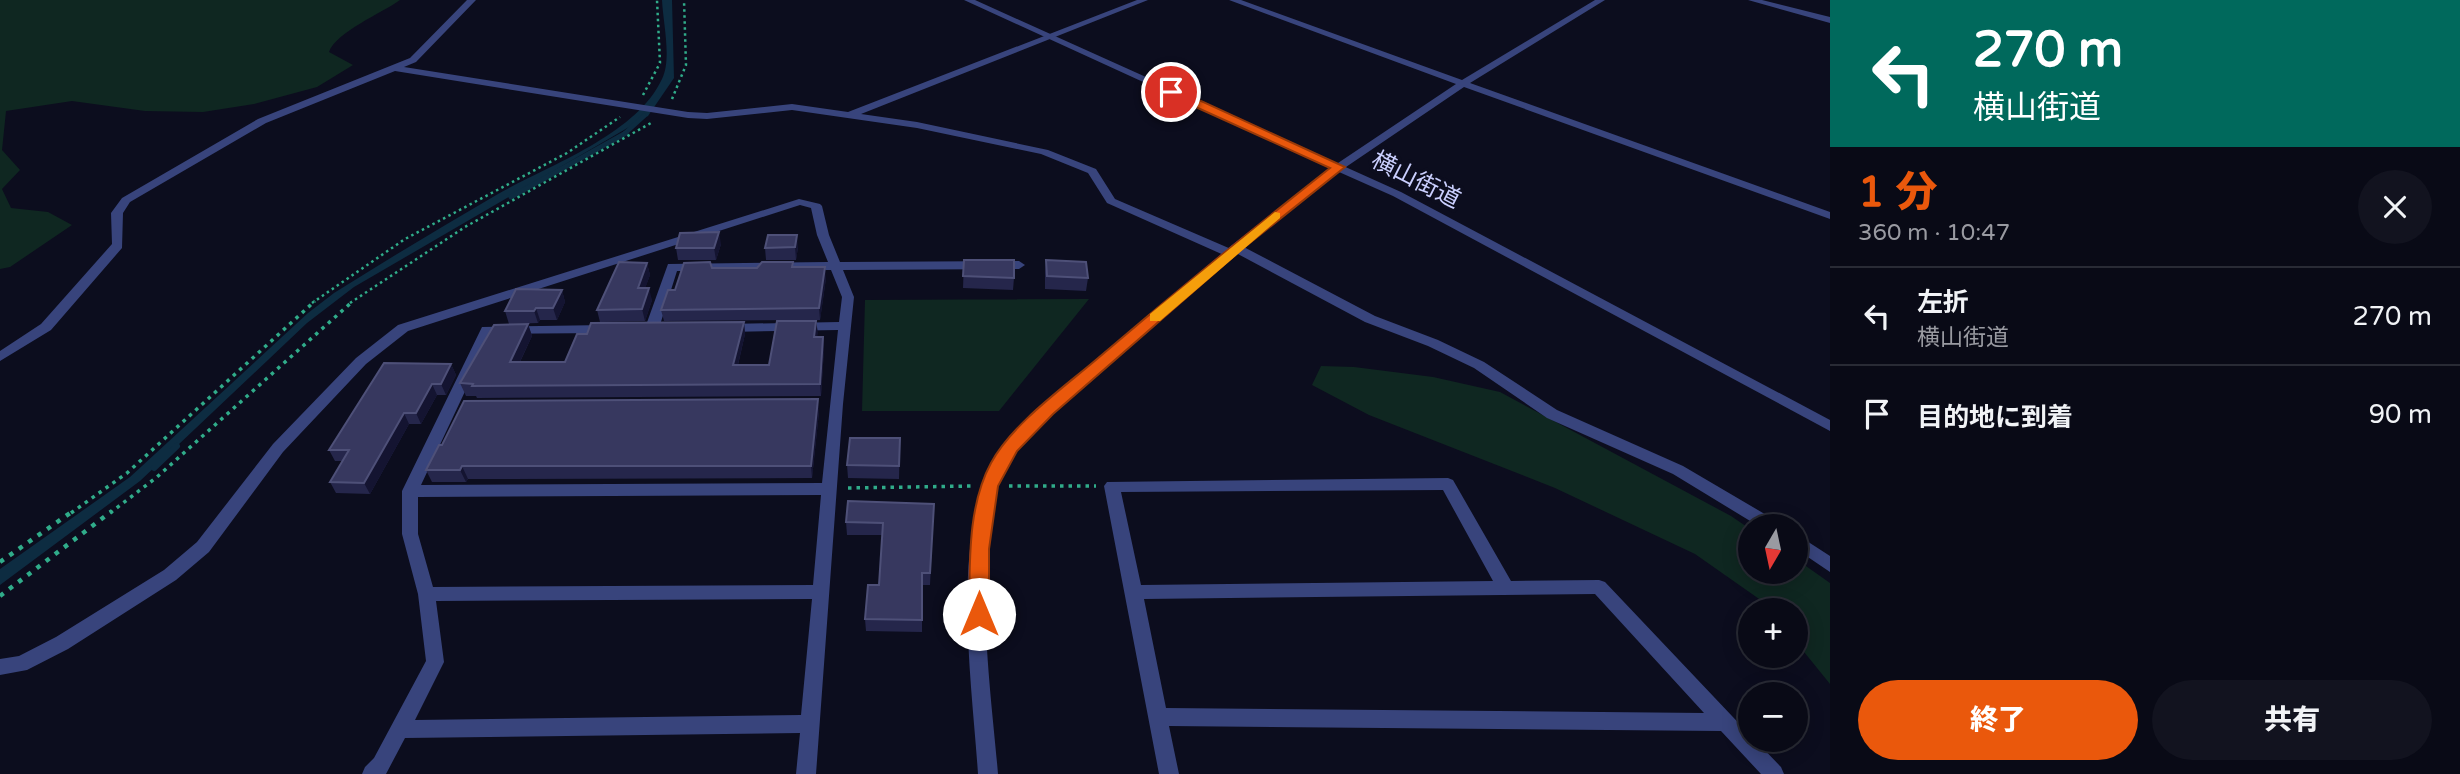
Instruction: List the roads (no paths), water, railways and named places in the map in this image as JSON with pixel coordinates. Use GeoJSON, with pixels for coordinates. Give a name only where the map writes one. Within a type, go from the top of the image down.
{"type":"FeatureCollection","features":[{"type":"Feature","properties":{"kind":"street"},"geometry":{"type":"LineString","coordinates":[[0,357],[46,327],[118,245],[117,213],[126,200],[262,121],[413,60],[472,0]]}},
{"type":"Feature","properties":{"kind":"street","name":"横山街道"},"geometry":{"type":"LineString","coordinates":[[968,0],[1397,194],[1830,425]]}},
{"type":"Feature","properties":{"kind":"street"},"geometry":{"type":"LineString","coordinates":[[852,114],[1144,0]]}},
{"type":"Feature","properties":{"kind":"street"},"geometry":{"type":"LineString","coordinates":[[1233,0],[1830,216]]}},
{"type":"Feature","properties":{"kind":"street"},"geometry":{"type":"LineString","coordinates":[[988,774],[978,593],[985,509],[989,486],[999,464],[1040,417],[1233,250],[1339,167],[1463,83],[1601,0]]}},
{"type":"Feature","properties":{"kind":"street"},"geometry":{"type":"LineString","coordinates":[[1752,0],[1830,20]]}},
{"type":"Feature","properties":{"kind":"street"},"geometry":{"type":"LineString","coordinates":[[396,68],[708,116],[792,107],[852,114],[979,136],[1044,152],[1092,172],[1111,201],[1233,250],[1370,318],[1479,365],[1552,414],[1678,470],[1752,514]]}},
{"type":"Feature","properties":{"kind":"street"},"geometry":{"type":"LineString","coordinates":[[0,667],[22,664],[62,643],[170,575],[203,547],[278,448],[361,361],[403,328],[799,202],[816,206],[823,235],[848,297],[845,326],[829,404],[830,489],[806,774]]}},
{"type":"Feature","properties":{"kind":"street"},"geometry":{"type":"LineString","coordinates":[[372,774],[381,765],[435,662],[427,594],[410,534],[410,491],[457,406],[487,330],[645,328],[672,267],[1019,265]]}},
{"type":"Feature","properties":{"kind":"street"},"geometry":{"type":"LineString","coordinates":[[707,328],[845,326]]}},
{"type":"Feature","properties":{"kind":"street"},"geometry":{"type":"LineString","coordinates":[[1169,774],[1112,486],[1448,484],[1506,588]]}},
{"type":"Feature","properties":{"kind":"street"},"geometry":{"type":"LineString","coordinates":[[410,491],[830,489]]}},
{"type":"Feature","properties":{"kind":"street"},"geometry":{"type":"LineString","coordinates":[[1808,549],[1830,565]]}},
{"type":"Feature","properties":{"kind":"street"},"geometry":{"type":"LineString","coordinates":[[1134,592],[1599,587],[1774,774]]}},
{"type":"Feature","properties":{"kind":"street"},"geometry":{"type":"LineString","coordinates":[[427,594],[822,592]]}},
{"type":"Feature","properties":{"kind":"street"},"geometry":{"type":"LineString","coordinates":[[1158,717],[1726,722]]}},
{"type":"Feature","properties":{"kind":"street"},"geometry":{"type":"LineString","coordinates":[[400,729],[810,724]]}},
{"type":"Feature","properties":{"kind":"water"},"geometry":{"type":"Polygon","coordinates":[[[662,0],[672,0],[674,78],[648,116],[354,287],[307,323],[140,481],[0,585],[0,569],[130,477],[308,313],[334,293],[498,194],[589,147],[633,117],[650,99],[665,71],[667,51],[662,0]]]}},
{"type":"Feature","properties":{"kind":"waterway"},"geometry":{"type":"LineString","coordinates":[[624,134],[644,116]]}},
{"type":"Feature","properties":{"kind":"waterway"},"geometry":{"type":"LineString","coordinates":[[511,197],[624,134]]}},
{"type":"Feature","properties":{"kind":"waterway"},"geometry":{"type":"LineString","coordinates":[[154,468],[177,446]]}}]}
